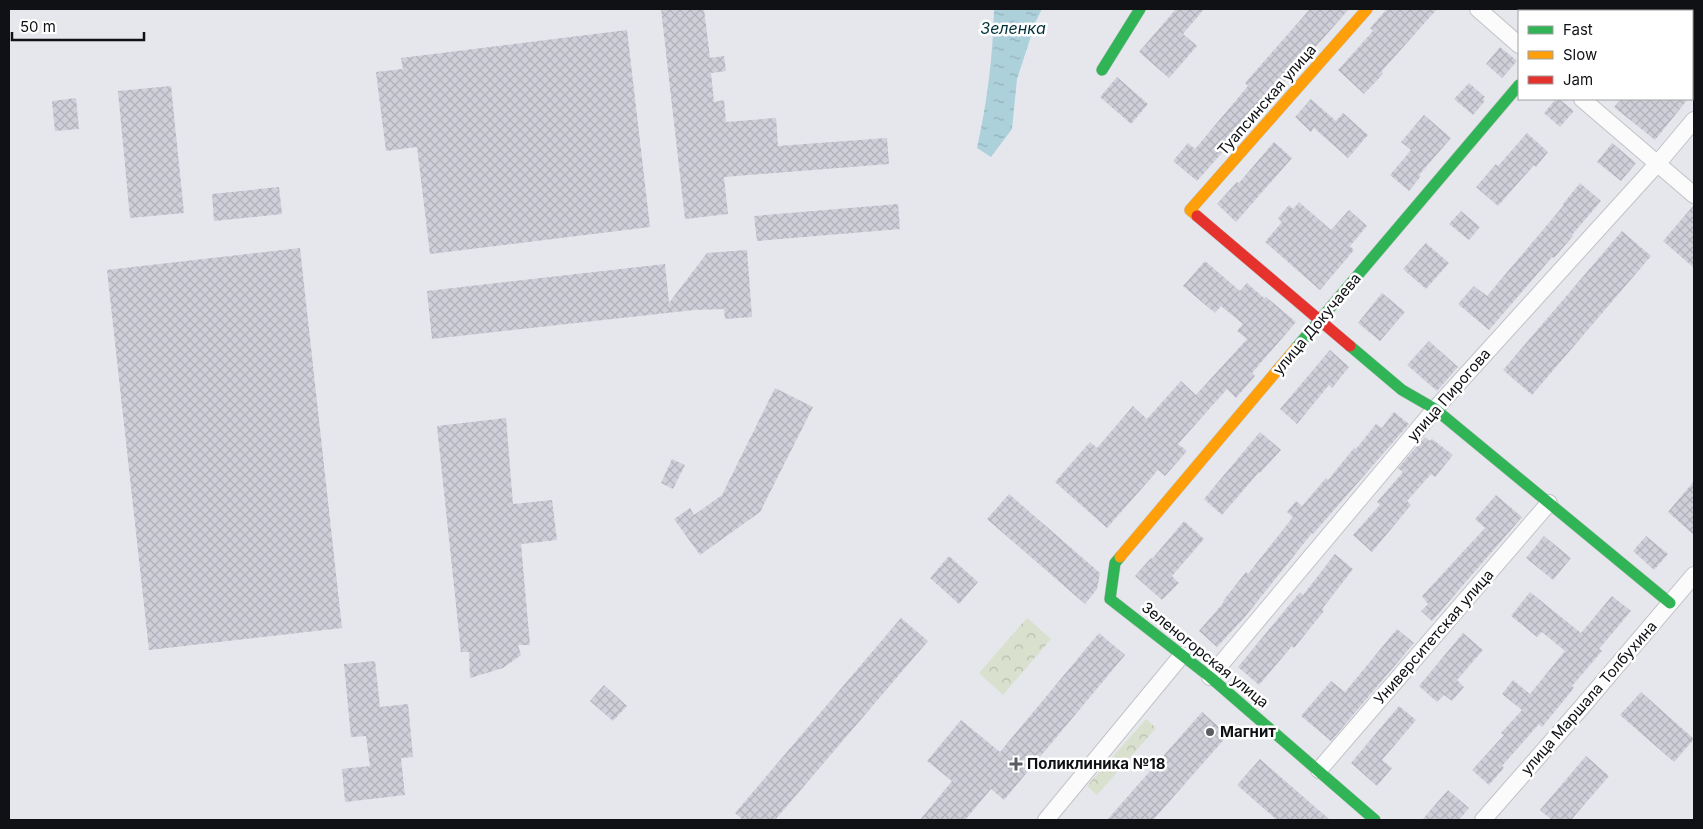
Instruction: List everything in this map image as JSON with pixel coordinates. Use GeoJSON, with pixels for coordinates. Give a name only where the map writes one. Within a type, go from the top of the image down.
{"type":"FeatureCollection","features":[{"type":"Feature","properties":{"kind":"street"},"geometry":{"type":"LineString","coordinates":[[1102,70],[1140,9]]}},
{"type":"Feature","properties":{"kind":"street","name":"Туапсинская улица"},"geometry":{"type":"LineString","coordinates":[[1320,320],[1190,210],[1367,9]]}},
{"type":"Feature","properties":{"kind":"street"},"geometry":{"type":"LineString","coordinates":[[1478,9],[1518,44]]}},
{"type":"Feature","properties":{"kind":"street","name":"улица Докучаева"},"geometry":{"type":"LineString","coordinates":[[1115,563],[1518,85]]}},
{"type":"Feature","properties":{"kind":"street"},"geometry":{"type":"LineString","coordinates":[[1583,100],[1694,195]]}},
{"type":"Feature","properties":{"kind":"street","name":"улица Пирогова"},"geometry":{"type":"LineString","coordinates":[[1210,677],[1435,409],[1658,163],[1694,120]]}},
{"type":"Feature","properties":{"kind":"street"},"geometry":{"type":"LineString","coordinates":[[1320,320],[1402,390],[1435,409],[1670,602]]}},
{"type":"Feature","properties":{"kind":"street","name":"Университетская улица"},"geometry":{"type":"LineString","coordinates":[[1319,770],[1550,504]]}},
{"type":"Feature","properties":{"kind":"street","name":"Зеленогорская улица"},"geometry":{"type":"LineString","coordinates":[[1115,563],[1110,599],[1210,677],[1375,820]]}},
{"type":"Feature","properties":{"kind":"street","name":"улица Маршала Толбухина"},"geometry":{"type":"LineString","coordinates":[[1483,820],[1694,575]]}},
{"type":"Feature","properties":{"kind":"street"},"geometry":{"type":"LineString","coordinates":[[1046,820],[1182,655]]}},
{"type":"Feature","properties":{"kind":"green space"},"geometry":{"type":"Polygon","coordinates":[[[1027,618],[1051,639],[1003,695],[979,673],[1027,618]]]}},
{"type":"Feature","properties":{"kind":"green space"},"geometry":{"type":"Polygon","coordinates":[[[1146,719],[1156,728],[1097,795],[1087,786],[1146,719]]]}},
{"type":"Feature","properties":{"kind":"water","name":"Зеленка"},"geometry":{"type":"Polygon","coordinates":[[[994,9],[1042,9],[1036,21],[1017,79],[1012,129],[991,157],[977,148],[989,79],[994,9]]]}},
{"type":"Feature","properties":{"kind":"building"},"geometry":{"type":"Polygon","coordinates":[[[661,9],[704,9],[710,58],[724,56],[726,71],[711,73],[714,102],[724,100],[726,122],[776,118],[778,146],[887,138],[889,164],[724,177],[728,214],[685,219],[661,9]]]}},
{"type":"Feature","properties":{"kind":"building"},"geometry":{"type":"Polygon","coordinates":[[[1176,9],[1204,9],[1183,34],[1197,46],[1169,78],[1139,52],[1176,9]]]}},
{"type":"Feature","properties":{"kind":"building"},"geometry":{"type":"Polygon","coordinates":[[[1310,9],[1349,9],[1197,181],[1173,161],[1188,143],[1195,149],[1248,86],[1245,83],[1310,9]]]}},
{"type":"Feature","properties":{"kind":"building"},"geometry":{"type":"Polygon","coordinates":[[[1387,9],[1437,9],[1364,94],[1338,70],[1373,31],[1370,28],[1387,9]]]}},
{"type":"Feature","properties":{"kind":"building"},"geometry":{"type":"Polygon","coordinates":[[[627,30],[650,227],[430,254],[417,147],[386,151],[376,72],[403,69],[401,58],[627,30]]]}},
{"type":"Feature","properties":{"kind":"building"},"geometry":{"type":"Polygon","coordinates":[[[1500,47],[1517,61],[1502,78],[1486,64],[1500,47]]]}},
{"type":"Feature","properties":{"kind":"building"},"geometry":{"type":"Polygon","coordinates":[[[1117,77],[1148,104],[1131,124],[1100,97],[1117,77]]]}},
{"type":"Feature","properties":{"kind":"building"},"geometry":{"type":"Polygon","coordinates":[[[1469,83],[1485,97],[1483,99],[1485,101],[1473,115],[1454,99],[1469,83]]]}},
{"type":"Feature","properties":{"kind":"building"},"geometry":{"type":"Polygon","coordinates":[[[171,86],[184,213],[130,218],[118,91],[171,86]]]}},
{"type":"Feature","properties":{"kind":"building"},"geometry":{"type":"Polygon","coordinates":[[[76,98],[79,129],[55,131],[52,101],[76,98]]]}},
{"type":"Feature","properties":{"kind":"building"},"geometry":{"type":"Polygon","coordinates":[[[1311,99],[1336,121],[1343,113],[1368,135],[1348,158],[1314,128],[1311,132],[1295,117],[1311,99]]]}},
{"type":"Feature","properties":{"kind":"building"},"geometry":{"type":"Polygon","coordinates":[[[1555,100],[1560,100],[1574,111],[1560,127],[1544,113],[1555,100]]]}},
{"type":"Feature","properties":{"kind":"building"},"geometry":{"type":"Polygon","coordinates":[[[1620,100],[1687,100],[1655,140],[1614,107],[1620,100]]]}},
{"type":"Feature","properties":{"kind":"building"},"geometry":{"type":"Polygon","coordinates":[[[1424,115],[1451,138],[1419,175],[1421,176],[1409,191],[1390,175],[1411,150],[1401,142],[1424,115]]]}},
{"type":"Feature","properties":{"kind":"building"},"geometry":{"type":"Polygon","coordinates":[[[1527,133],[1548,152],[1498,206],[1476,187],[1496,164],[1498,166],[1527,133]]]}},
{"type":"Feature","properties":{"kind":"building"},"geometry":{"type":"Polygon","coordinates":[[[1274,142],[1292,158],[1236,222],[1217,204],[1237,182],[1239,183],[1274,142]]]}},
{"type":"Feature","properties":{"kind":"building"},"geometry":{"type":"Polygon","coordinates":[[[1612,143],[1636,163],[1621,181],[1597,162],[1612,143]]]}},
{"type":"Feature","properties":{"kind":"building"},"geometry":{"type":"Polygon","coordinates":[[[1580,183],[1601,201],[1554,258],[1552,257],[1489,330],[1458,304],[1474,286],[1487,296],[1564,205],[1580,183]]]}},
{"type":"Feature","properties":{"kind":"building"},"geometry":{"type":"Polygon","coordinates":[[[279,187],[282,214],[214,221],[212,194],[279,187]]]}},
{"type":"Feature","properties":{"kind":"building"},"geometry":{"type":"Polygon","coordinates":[[[1299,202],[1331,230],[1349,210],[1367,226],[1350,246],[1354,250],[1320,290],[1265,242],[1282,222],[1278,218],[1289,205],[1293,209],[1299,202]]]}},
{"type":"Feature","properties":{"kind":"building"},"geometry":{"type":"Polygon","coordinates":[[[898,204],[900,229],[757,241],[754,216],[898,204]]]}},
{"type":"Feature","properties":{"kind":"building"},"geometry":{"type":"Polygon","coordinates":[[[1694,205],[1694,268],[1663,241],[1694,205]]]}},
{"type":"Feature","properties":{"kind":"building"},"geometry":{"type":"Polygon","coordinates":[[[1461,211],[1480,227],[1469,240],[1449,224],[1461,211]]]}},
{"type":"Feature","properties":{"kind":"building"},"geometry":{"type":"Polygon","coordinates":[[[1622,231],[1651,256],[1532,395],[1503,370],[1622,231]]]}},
{"type":"Feature","properties":{"kind":"building"},"geometry":{"type":"Polygon","coordinates":[[[1426,243],[1449,263],[1426,289],[1403,269],[1426,243]]]}},
{"type":"Feature","properties":{"kind":"building"},"geometry":{"type":"Polygon","coordinates":[[[300,248],[342,628],[149,650],[107,270],[300,248]]]}},
{"type":"Feature","properties":{"kind":"building"},"geometry":{"type":"Polygon","coordinates":[[[747,250],[752,317],[725,319],[724,309],[694,310],[432,339],[427,291],[665,264],[669,303],[707,253],[747,250]]]}},
{"type":"Feature","properties":{"kind":"building"},"geometry":{"type":"Polygon","coordinates":[[[1205,261],[1240,291],[1247,283],[1296,322],[1252,373],[1255,376],[1236,398],[1227,389],[1178,444],[1187,451],[1165,476],[1158,470],[1107,528],[1055,482],[1090,442],[1097,448],[1133,406],[1147,419],[1181,381],[1196,395],[1247,339],[1237,331],[1243,324],[1221,306],[1215,313],[1183,286],[1205,261]]]}},
{"type":"Feature","properties":{"kind":"building"},"geometry":{"type":"Polygon","coordinates":[[[1382,293],[1405,312],[1380,341],[1358,323],[1382,293]]]}},
{"type":"Feature","properties":{"kind":"building"},"geometry":{"type":"Polygon","coordinates":[[[1429,341],[1458,367],[1437,391],[1407,365],[1429,341]]]}},
{"type":"Feature","properties":{"kind":"building"},"geometry":{"type":"Polygon","coordinates":[[[1330,350],[1349,367],[1332,388],[1329,385],[1297,424],[1280,409],[1330,350]]]}},
{"type":"Feature","properties":{"kind":"building"},"geometry":{"type":"Polygon","coordinates":[[[775,388],[813,407],[760,512],[700,555],[674,519],[690,508],[694,515],[722,495],[775,388]]]}},
{"type":"Feature","properties":{"kind":"building"},"geometry":{"type":"Polygon","coordinates":[[[1394,412],[1409,424],[1312,533],[1244,618],[1217,647],[1199,631],[1246,572],[1248,574],[1293,517],[1287,512],[1296,501],[1302,506],[1326,478],[1328,480],[1354,448],[1356,449],[1376,424],[1382,428],[1394,412]]]}},
{"type":"Feature","properties":{"kind":"building"},"geometry":{"type":"Polygon","coordinates":[[[506,418],[513,504],[552,500],[557,540],[521,544],[530,645],[518,645],[521,655],[503,668],[470,678],[469,652],[461,652],[437,426],[506,418]]]}},
{"type":"Feature","properties":{"kind":"building"},"geometry":{"type":"Polygon","coordinates":[[[1260,432],[1281,450],[1259,472],[1222,515],[1204,499],[1260,432]]]}},
{"type":"Feature","properties":{"kind":"building"},"geometry":{"type":"Polygon","coordinates":[[[1425,437],[1430,441],[1432,439],[1453,455],[1435,477],[1431,474],[1407,501],[1411,505],[1372,552],[1353,535],[1380,505],[1377,502],[1403,472],[1398,468],[1425,437]]]}},
{"type":"Feature","properties":{"kind":"building"},"geometry":{"type":"Polygon","coordinates":[[[672,459],[685,465],[673,489],[661,483],[672,459]]]}},
{"type":"Feature","properties":{"kind":"building"},"geometry":{"type":"Polygon","coordinates":[[[1694,481],[1694,535],[1668,512],[1694,481]]]}},
{"type":"Feature","properties":{"kind":"building"},"geometry":{"type":"Polygon","coordinates":[[[1009,494],[1100,573],[1097,589],[1085,604],[987,519],[1009,494]]]}},
{"type":"Feature","properties":{"kind":"building"},"geometry":{"type":"Polygon","coordinates":[[[1496,495],[1522,517],[1432,621],[1421,611],[1428,604],[1422,596],[1485,528],[1475,519],[1496,495]]]}},
{"type":"Feature","properties":{"kind":"building"},"geometry":{"type":"Polygon","coordinates":[[[1184,521],[1204,539],[1172,576],[1179,583],[1162,600],[1135,576],[1184,521]]]}},
{"type":"Feature","properties":{"kind":"building"},"geometry":{"type":"Polygon","coordinates":[[[1544,536],[1571,558],[1553,580],[1526,558],[1544,536]]]}},
{"type":"Feature","properties":{"kind":"building"},"geometry":{"type":"Polygon","coordinates":[[[1646,536],[1668,554],[1654,570],[1633,551],[1646,536]]]}},
{"type":"Feature","properties":{"kind":"building"},"geometry":{"type":"Polygon","coordinates":[[[1335,554],[1353,569],[1322,609],[1324,611],[1294,648],[1292,646],[1259,685],[1238,667],[1300,592],[1303,595],[1335,554]]]}},
{"type":"Feature","properties":{"kind":"building"},"geometry":{"type":"Polygon","coordinates":[[[949,556],[978,582],[959,604],[930,578],[949,556]]]}},
{"type":"Feature","properties":{"kind":"building"},"geometry":{"type":"Polygon","coordinates":[[[1530,592],[1581,633],[1612,596],[1631,611],[1599,649],[1602,651],[1572,686],[1574,688],[1542,727],[1539,724],[1502,766],[1504,768],[1489,785],[1472,770],[1504,735],[1501,733],[1522,710],[1502,694],[1513,680],[1530,694],[1565,651],[1542,632],[1537,637],[1511,616],[1530,592]]]}},
{"type":"Feature","properties":{"kind":"building"},"geometry":{"type":"Polygon","coordinates":[[[901,618],[928,641],[775,820],[743,820],[735,813],[901,618]]]}},
{"type":"Feature","properties":{"kind":"building"},"geometry":{"type":"Polygon","coordinates":[[[1397,629],[1414,643],[1331,741],[1301,716],[1331,681],[1345,692],[1397,629]]]}},
{"type":"Feature","properties":{"kind":"building"},"geometry":{"type":"Polygon","coordinates":[[[1099,633],[1125,655],[1004,800],[991,789],[965,820],[920,820],[952,781],[927,761],[961,720],[1000,752],[1099,633]]]}},
{"type":"Feature","properties":{"kind":"building"},"geometry":{"type":"Polygon","coordinates":[[[1463,633],[1483,650],[1457,680],[1464,687],[1452,701],[1444,695],[1437,702],[1419,686],[1463,633]]]}},
{"type":"Feature","properties":{"kind":"building"},"geometry":{"type":"Polygon","coordinates":[[[375,661],[380,707],[408,704],[413,757],[401,758],[405,795],[345,802],[342,769],[370,766],[366,736],[351,737],[344,664],[375,661]]]}},
{"type":"Feature","properties":{"kind":"building"},"geometry":{"type":"Polygon","coordinates":[[[604,685],[627,706],[613,721],[590,701],[604,685]]]}},
{"type":"Feature","properties":{"kind":"building"},"geometry":{"type":"Polygon","coordinates":[[[1641,692],[1694,739],[1674,762],[1620,715],[1641,692]]]}},
{"type":"Feature","properties":{"kind":"building"},"geometry":{"type":"Polygon","coordinates":[[[1399,706],[1416,720],[1382,760],[1392,768],[1377,786],[1351,763],[1399,706]]]}},
{"type":"Feature","properties":{"kind":"building"},"geometry":{"type":"Polygon","coordinates":[[[1202,712],[1228,735],[1153,820],[1107,820],[1202,712]]]}},
{"type":"Feature","properties":{"kind":"building"},"geometry":{"type":"Polygon","coordinates":[[[1586,756],[1609,776],[1571,820],[1552,820],[1540,810],[1586,756]]]}},
{"type":"Feature","properties":{"kind":"building"},"geometry":{"type":"Polygon","coordinates":[[[1260,759],[1330,820],[1277,820],[1237,785],[1260,759]]]}},
{"type":"Feature","properties":{"kind":"building"},"geometry":{"type":"Polygon","coordinates":[[[1448,790],[1469,808],[1459,820],[1422,820],[1448,790]]]}},
{"type":"Feature","properties":{"kind":"traffic: fast"},"geometry":{"type":"LineString","coordinates":[[1102,70],[1140,9]]}},
{"type":"Feature","properties":{"kind":"traffic: fast"},"geometry":{"type":"LineString","coordinates":[[1296,348],[1518,86]]}},
{"type":"Feature","properties":{"kind":"traffic: fast"},"geometry":{"type":"LineString","coordinates":[[1350,346],[1402,390],[1435,409],[1670,603]]}},
{"type":"Feature","properties":{"kind":"traffic: fast"},"geometry":{"type":"LineString","coordinates":[[1120,557],[1115,563],[1110,599],[1210,677],[1375,820]]}},
{"type":"Feature","properties":{"kind":"traffic: slow"},"geometry":{"type":"LineString","coordinates":[[1197,216],[1190,210],[1367,9]]}},
{"type":"Feature","properties":{"kind":"traffic: slow"},"geometry":{"type":"LineString","coordinates":[[1120,557],[1296,348]]}},
{"type":"Feature","properties":{"kind":"traffic: jam"},"geometry":{"type":"LineString","coordinates":[[1197,216],[1350,346]]}},
{"type":"Feature","properties":{"kind":"place","name":"Магнит"},"geometry":{"type":"Point","coordinates":[1210,732]}},
{"type":"Feature","properties":{"kind":"place","name":"Поликлиника №18"},"geometry":{"type":"Point","coordinates":[1016,764]}}]}
